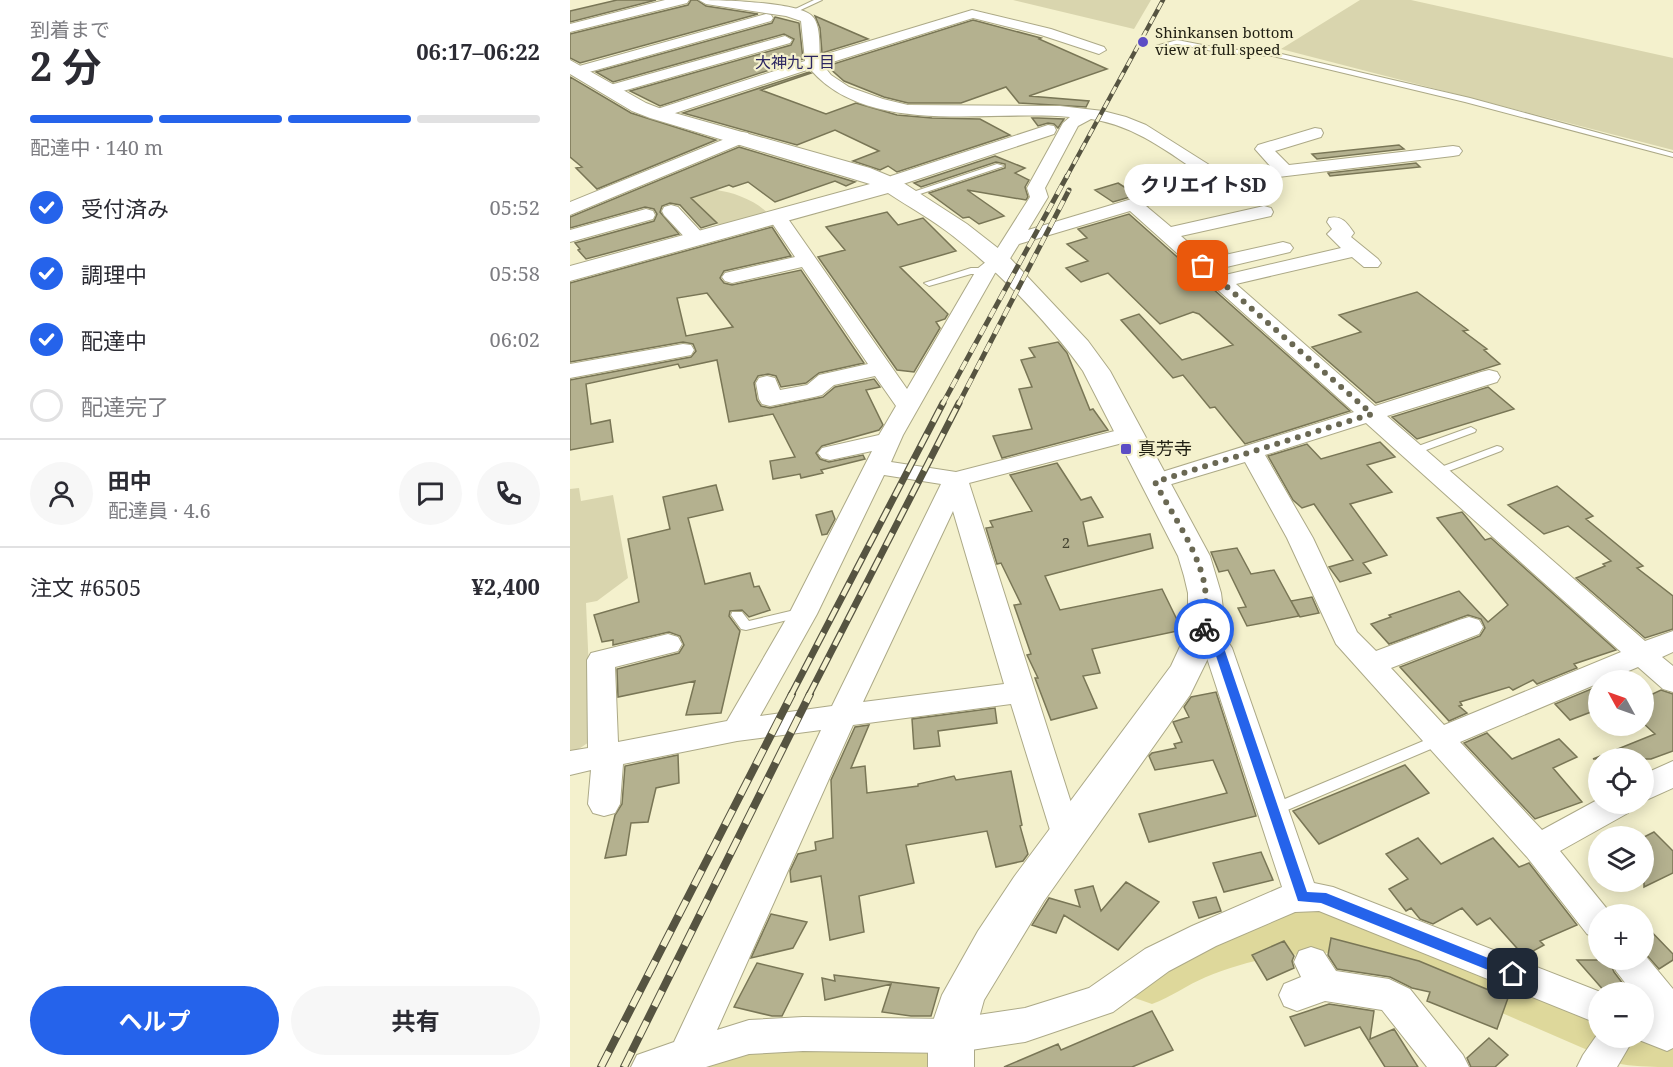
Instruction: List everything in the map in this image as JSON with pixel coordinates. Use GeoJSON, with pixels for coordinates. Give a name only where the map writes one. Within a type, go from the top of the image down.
{"type":"FeatureCollection","features":[{"type":"Feature","properties":{"kind":"street"},"geometry":{"type":"LineString","coordinates":[[570,28],[682,0]]}},
{"type":"Feature","properties":{"kind":"street"},"geometry":{"type":"LineString","coordinates":[[706,0],[790,12],[807,18],[810,24],[813,63],[826,78],[843,90],[878,103],[908,110],[1049,110],[1088,114],[1127,123],[1188,157],[1219,179]]}},
{"type":"Feature","properties":{"kind":"street"},"geometry":{"type":"LineString","coordinates":[[657,114],[972,14],[1046,32],[1098,50]]}},
{"type":"Feature","properties":{"kind":"street"},"geometry":{"type":"LineString","coordinates":[[574,68],[691,39],[730,23],[766,18]]}},
{"type":"Feature","properties":{"kind":"street"},"geometry":{"type":"LineString","coordinates":[[677,31],[765,78]]}},
{"type":"Feature","properties":{"kind":"street"},"geometry":{"type":"LineString","coordinates":[[609,90],[785,40]]}},
{"type":"Feature","properties":{"kind":"street"},"geometry":{"type":"LineString","coordinates":[[574,68],[609,90],[657,114],[870,176],[899,190],[999,258],[1080,347],[1096,371],[1194,556],[1204,583],[1206,612],[1197,653],[1177,686],[1029,888],[993,944],[964,995],[951,1051]]}},
{"type":"Feature","properties":{"kind":"street"},"geometry":{"type":"LineString","coordinates":[[737,730],[804,612],[908,407],[1039,197],[1036,188],[1071,123],[1088,114]]}},
{"type":"Feature","properties":{"kind":"street"},"geometry":{"type":"LineString","coordinates":[[899,190],[897,180],[959,156],[1048,130]]}},
{"type":"Feature","properties":{"kind":"street"},"geometry":{"type":"LineString","coordinates":[[1285,172],[1261,146],[1303,134]]}},
{"type":"Feature","properties":{"kind":"street"},"geometry":{"type":"LineString","coordinates":[[570,209],[742,137]]}},
{"type":"Feature","properties":{"kind":"street"},"geometry":{"type":"LineString","coordinates":[[999,258],[1134,205],[1219,179],[1453,151]]}},
{"type":"Feature","properties":{"kind":"street"},"geometry":{"type":"LineString","coordinates":[[570,274],[777,217],[899,190]]}},
{"type":"Feature","properties":{"kind":"street"},"geometry":{"type":"LineString","coordinates":[[1134,205],[1673,682]]}},
{"type":"Feature","properties":{"kind":"street"},"geometry":{"type":"LineString","coordinates":[[671,211],[698,239]]}},
{"type":"Feature","properties":{"kind":"street"},"geometry":{"type":"LineString","coordinates":[[1167,234],[1251,213]]}},
{"type":"Feature","properties":{"kind":"street"},"geometry":{"type":"LineString","coordinates":[[570,236],[646,215]]}},
{"type":"Feature","properties":{"kind":"street"},"geometry":{"type":"LineString","coordinates":[[777,217],[908,407]]}},
{"type":"Feature","properties":{"kind":"street"},"geometry":{"type":"LineString","coordinates":[[1336,222],[1345,232],[1336,234],[1371,263]]}},
{"type":"Feature","properties":{"kind":"street"},"geometry":{"type":"LineString","coordinates":[[1203,266],[1283,248]]}},
{"type":"Feature","properties":{"kind":"street"},"geometry":{"type":"LineString","coordinates":[[1221,282],[1356,250]]}},
{"type":"Feature","properties":{"kind":"street"},"geometry":{"type":"LineString","coordinates":[[732,277],[808,260]]}},
{"type":"Feature","properties":{"kind":"street"},"geometry":{"type":"LineString","coordinates":[[570,371],[682,350]]}},
{"type":"Feature","properties":{"kind":"street"},"geometry":{"type":"LineString","coordinates":[[767,382],[770,399],[814,390],[827,380],[881,368]]}},
{"type":"Feature","properties":{"kind":"street"},"geometry":{"type":"LineString","coordinates":[[1155,482],[1489,377]]}},
{"type":"Feature","properties":{"kind":"street"},"geometry":{"type":"LineString","coordinates":[[882,455],[956,479],[1130,434]]}},
{"type":"Feature","properties":{"kind":"street"},"geometry":{"type":"LineString","coordinates":[[830,453],[881,442],[882,455]]}},
{"type":"Feature","properties":{"kind":"street"},"geometry":{"type":"LineString","coordinates":[[1251,452],[1300,538],[1346,637],[1441,738],[1538,848],[1588,910]]}},
{"type":"Feature","properties":{"kind":"street"},"geometry":{"type":"LineString","coordinates":[[956,479],[1066,837]]}},
{"type":"Feature","properties":{"kind":"street"},"geometry":{"type":"LineString","coordinates":[[687,1055],[842,716],[956,479]]}},
{"type":"Feature","properties":{"kind":"street"},"geometry":{"type":"LineString","coordinates":[[1203,634],[1218,648],[1302,897]]}},
{"type":"Feature","properties":{"kind":"street"},"geometry":{"type":"LineString","coordinates":[[1371,664],[1457,637]]}},
{"type":"Feature","properties":{"kind":"street"},"geometry":{"type":"LineString","coordinates":[[1441,738],[1673,641]]}},
{"type":"Feature","properties":{"kind":"street"},"geometry":{"type":"LineString","coordinates":[[604,804],[606,756],[601,660],[668,644]]}},
{"type":"Feature","properties":{"kind":"street"},"geometry":{"type":"LineString","coordinates":[[570,764],[737,730],[1022,692]]}},
{"type":"Feature","properties":{"kind":"street"},"geometry":{"type":"LineString","coordinates":[[1654,783],[1673,773]]}},
{"type":"Feature","properties":{"kind":"street"},"geometry":{"type":"LineString","coordinates":[[1538,848],[1599,814]]}},
{"type":"Feature","properties":{"kind":"street"},"geometry":{"type":"LineString","coordinates":[[650,1067],[748,1037],[803,1034],[951,1051],[1100,1001],[1157,960],[1204,936],[1293,898],[1302,897],[1321,897],[1588,1004]]}},
{"type":"Feature","properties":{"kind":"street"},"geometry":{"type":"LineString","coordinates":[[1634,970],[1665,1021]]}},
{"type":"Feature","properties":{"kind":"street"},"geometry":{"type":"LineString","coordinates":[[1311,981],[1389,995],[1397,1000],[1445,1053]]}},
{"type":"Feature","properties":{"kind":"street"},"geometry":{"type":"LineString","coordinates":[[1596,1067],[1609,1048]]}},
{"type":"Feature","properties":{"kind":"lane"},"geometry":{"type":"LineString","coordinates":[[790,12],[819,0]]}},
{"type":"Feature","properties":{"kind":"lane"},"geometry":{"type":"LineString","coordinates":[[1159,46],[1177,42],[1223,51],[1273,54],[1467,100],[1673,155]]}},
{"type":"Feature","properties":{"kind":"lane"},"geometry":{"type":"LineString","coordinates":[[899,190],[1000,166]]}},
{"type":"Feature","properties":{"kind":"lane"},"geometry":{"type":"LineString","coordinates":[[929,283],[971,272],[999,258]]}},
{"type":"Feature","properties":{"kind":"lane"},"geometry":{"type":"LineString","coordinates":[[1414,451],[1471,430]]}},
{"type":"Feature","properties":{"kind":"lane"},"geometry":{"type":"LineString","coordinates":[[1437,472],[1497,449]]}},
{"type":"Feature","properties":{"kind":"lane"},"geometry":{"type":"LineString","coordinates":[[737,615],[746,626],[804,612]]}},
{"type":"Feature","properties":{"kind":"lane"},"geometry":{"type":"LineString","coordinates":[[1273,810],[1441,738]]}},
{"type":"Feature","properties":{"kind":"shaded area"},"geometry":{"type":"Polygon","coordinates":[[[1013,0],[1151,0],[1134,29],[1013,0]]]}},
{"type":"Feature","properties":{"kind":"shaded area"},"geometry":{"type":"Polygon","coordinates":[[[1360,0],[1411,0],[1673,58],[1673,150],[1281,49],[1360,0]]]}},
{"type":"Feature","properties":{"kind":"shaded area"},"geometry":{"type":"Polygon","coordinates":[[[716,190],[745,198],[758,205],[769,215],[721,227],[690,196],[716,190]]]}},
{"type":"Feature","properties":{"kind":"shaded area"},"geometry":{"type":"Polygon","coordinates":[[[579,488],[581,501],[613,495],[628,578],[597,601],[586,603],[592,740],[570,755],[570,489],[579,488]]]}},
{"type":"Feature","properties":{"kind":"building"},"geometry":{"type":"Polygon","coordinates":[[[617,0],[656,0],[570,22],[570,11],[617,0]]]}},
{"type":"Feature","properties":{"kind":"building"},"geometry":{"type":"Polygon","coordinates":[[[691,0],[697,0],[706,6],[758,14],[580,63],[570,58],[570,34],[688,5],[691,0]]]}},
{"type":"Feature","properties":{"kind":"building"},"geometry":{"type":"Polygon","coordinates":[[[815,16],[868,39],[822,53],[820,28],[815,16]]]}},
{"type":"Feature","properties":{"kind":"building"},"geometry":{"type":"Polygon","coordinates":[[[775,17],[799,23],[803,59],[660,106],[630,91],[791,45],[794,39],[784,34],[613,82],[596,72],[772,23],[775,17]]]}},
{"type":"Feature","properties":{"kind":"building"},"geometry":{"type":"Polygon","coordinates":[[[973,20],[1041,38],[1039,39],[1107,69],[1029,96],[1089,101],[1086,107],[1019,103],[1006,87],[961,103],[908,103],[884,97],[844,81],[827,66],[973,20]]]}},
{"type":"Feature","properties":{"kind":"building"},"geometry":{"type":"Polygon","coordinates":[[[811,73],[761,90],[826,114],[856,103],[897,115],[980,119],[1010,135],[897,172],[888,166],[880,170],[853,161],[879,151],[835,130],[797,145],[683,113],[811,73]]]}},
{"type":"Feature","properties":{"kind":"building"},"geometry":{"type":"Polygon","coordinates":[[[570,77],[631,113],[716,140],[597,189],[576,168],[582,167],[570,157],[570,77]]]}},
{"type":"Feature","properties":{"kind":"building"},"geometry":{"type":"Polygon","coordinates":[[[1032,118],[1064,119],[1058,128],[1048,123],[1038,126],[1032,118]]]}},
{"type":"Feature","properties":{"kind":"building"},"geometry":{"type":"Polygon","coordinates":[[[1399,145],[1404,149],[1317,159],[1312,154],[1399,145]]]}},
{"type":"Feature","properties":{"kind":"building"},"geometry":{"type":"Polygon","coordinates":[[[739,147],[855,182],[846,186],[835,181],[775,202],[748,182],[733,187],[729,185],[691,198],[717,223],[701,228],[680,205],[670,203],[662,206],[660,212],[679,234],[586,259],[578,250],[580,249],[575,243],[654,221],[657,214],[654,209],[645,207],[570,228],[570,217],[739,147]]]}},
{"type":"Feature","properties":{"kind":"building"},"geometry":{"type":"Polygon","coordinates":[[[995,156],[1025,168],[1015,173],[1029,180],[1025,187],[1028,197],[1026,200],[967,190],[1004,216],[979,224],[969,217],[963,218],[929,193],[1005,168],[1005,164],[996,162],[921,187],[914,183],[995,156]]]}},
{"type":"Feature","properties":{"kind":"building"},"geometry":{"type":"Polygon","coordinates":[[[1416,163],[1420,167],[1330,176],[1328,173],[1416,163]]]}},
{"type":"Feature","properties":{"kind":"building"},"geometry":{"type":"Polygon","coordinates":[[[1118,183],[1137,195],[1113,202],[1095,190],[1118,183]]]}},
{"type":"Feature","properties":{"kind":"building"},"geometry":{"type":"Polygon","coordinates":[[[887,212],[898,225],[923,218],[956,251],[900,267],[948,314],[945,319],[936,322],[940,328],[914,372],[897,370],[818,257],[845,250],[826,227],[887,212]]]}},
{"type":"Feature","properties":{"kind":"building"},"geometry":{"type":"Polygon","coordinates":[[[1129,214],[1350,411],[1245,444],[1215,407],[1210,408],[1183,375],[1173,378],[1121,320],[1139,314],[1182,360],[1233,345],[1199,314],[1193,312],[1160,324],[1108,273],[1081,282],[1066,268],[1088,261],[1067,244],[1087,238],[1078,229],[1129,214]]]}},
{"type":"Feature","properties":{"kind":"building"},"geometry":{"type":"Polygon","coordinates":[[[772,227],[791,256],[724,271],[720,278],[724,283],[732,285],[801,270],[864,363],[819,373],[806,383],[781,387],[776,376],[768,374],[758,376],[754,383],[757,400],[761,406],[770,408],[823,397],[835,387],[874,379],[880,387],[866,390],[883,425],[879,430],[822,446],[816,453],[820,459],[829,462],[863,455],[865,459],[821,470],[823,473],[801,478],[800,474],[773,479],[770,461],[795,457],[773,414],[729,422],[717,360],[680,368],[678,364],[586,384],[591,424],[610,420],[613,442],[570,450],[570,380],[691,357],[696,351],[693,344],[683,342],[570,362],[570,283],[772,227]],[[707,293],[677,298],[686,336],[733,327],[707,293]]]}},
{"type":"Feature","properties":{"kind":"building"},"geometry":{"type":"Polygon","coordinates":[[[1217,245],[1227,252],[1208,257],[1199,249],[1217,245]]]}},
{"type":"Feature","properties":{"kind":"building"},"geometry":{"type":"Polygon","coordinates":[[[1417,292],[1468,330],[1463,331],[1487,349],[1484,350],[1500,364],[1376,403],[1312,347],[1361,332],[1339,315],[1417,292]]]}},
{"type":"Feature","properties":{"kind":"building"},"geometry":{"type":"Polygon","coordinates":[[[1058,342],[1067,353],[1090,410],[1093,409],[1108,430],[1002,458],[993,436],[1032,429],[1019,389],[1032,387],[1021,360],[1035,357],[1029,348],[1058,342]]]}},
{"type":"Feature","properties":{"kind":"building"},"geometry":{"type":"Polygon","coordinates":[[[1488,387],[1514,409],[1417,439],[1392,417],[1488,387]]]}},
{"type":"Feature","properties":{"kind":"building"},"geometry":{"type":"Polygon","coordinates":[[[1380,442],[1395,457],[1367,465],[1392,492],[1350,504],[1387,555],[1363,563],[1371,573],[1340,582],[1329,567],[1353,560],[1314,504],[1302,508],[1293,500],[1268,456],[1307,444],[1321,459],[1380,442]]]}},
{"type":"Feature","properties":{"kind":"building"},"geometry":{"type":"Polygon","coordinates":[[[1057,463],[1081,500],[1091,497],[1103,517],[1083,522],[1088,546],[1150,534],[1153,548],[1045,576],[1060,610],[1162,589],[1182,630],[1092,649],[1100,673],[1083,676],[1097,708],[1051,720],[1035,678],[1038,678],[1027,655],[1031,654],[1014,605],[1021,604],[1001,563],[997,564],[986,528],[993,527],[990,521],[1032,511],[1010,475],[1057,463]]]}},
{"type":"Feature","properties":{"kind":"building"},"geometry":{"type":"Polygon","coordinates":[[[716,485],[723,510],[688,518],[705,584],[750,573],[754,587],[759,586],[770,610],[749,617],[742,610],[730,611],[729,616],[740,631],[721,713],[686,715],[695,681],[618,697],[617,669],[679,653],[684,645],[680,636],[669,632],[613,645],[613,640],[602,642],[594,615],[639,602],[628,539],[670,529],[663,497],[716,485]]]}},
{"type":"Feature","properties":{"kind":"building"},"geometry":{"type":"Polygon","coordinates":[[[1557,486],[1593,516],[1586,519],[1643,566],[1637,568],[1673,596],[1673,629],[1645,638],[1576,578],[1605,566],[1603,564],[1611,561],[1568,526],[1544,534],[1508,505],[1557,486]]]}},
{"type":"Feature","properties":{"kind":"building"},"geometry":{"type":"Polygon","coordinates":[[[832,511],[835,519],[827,534],[822,535],[816,515],[832,511]]]}},
{"type":"Feature","properties":{"kind":"building"},"geometry":{"type":"Polygon","coordinates":[[[1462,512],[1485,540],[1491,538],[1616,650],[1574,664],[1577,668],[1537,684],[1533,680],[1513,690],[1509,687],[1460,702],[1462,705],[1459,706],[1467,713],[1449,721],[1400,667],[1480,636],[1485,628],[1481,619],[1468,615],[1389,644],[1371,624],[1391,617],[1389,615],[1459,591],[1488,622],[1508,605],[1437,518],[1462,512]]]}},
{"type":"Feature","properties":{"kind":"building"},"geometry":{"type":"Polygon","coordinates":[[[1237,548],[1251,574],[1274,570],[1299,616],[1247,626],[1238,608],[1246,607],[1228,570],[1219,572],[1211,552],[1237,548]]]}},
{"type":"Feature","properties":{"kind":"building"},"geometry":{"type":"Polygon","coordinates":[[[1312,597],[1319,613],[1300,617],[1291,601],[1312,597]]]}},
{"type":"Feature","properties":{"kind":"building"},"geometry":{"type":"Polygon","coordinates":[[[1588,690],[1588,713],[1570,720],[1555,704],[1588,690]]]}},
{"type":"Feature","properties":{"kind":"building"},"geometry":{"type":"Polygon","coordinates":[[[1661,690],[1673,694],[1673,751],[1654,758],[1654,748],[1620,748],[1654,736],[1654,693],[1661,690]]]}},
{"type":"Feature","properties":{"kind":"building"},"geometry":{"type":"Polygon","coordinates":[[[1216,692],[1256,816],[1149,842],[1139,814],[1227,793],[1213,760],[1155,770],[1149,756],[1152,753],[1176,748],[1174,744],[1182,742],[1173,722],[1189,717],[1184,707],[1191,697],[1216,692]]]}},
{"type":"Feature","properties":{"kind":"building"},"geometry":{"type":"Polygon","coordinates":[[[995,708],[997,723],[938,731],[940,746],[914,749],[912,719],[995,708]]]}},
{"type":"Feature","properties":{"kind":"building"},"geometry":{"type":"Polygon","coordinates":[[[869,725],[851,768],[865,766],[867,793],[918,786],[918,784],[954,776],[956,780],[1011,771],[1022,825],[1020,826],[1028,854],[1023,861],[996,867],[987,831],[906,845],[914,883],[859,896],[864,932],[830,940],[821,876],[791,882],[790,871],[798,854],[816,850],[815,842],[833,838],[831,780],[855,727],[869,725]]]}},
{"type":"Feature","properties":{"kind":"building"},"geometry":{"type":"Polygon","coordinates":[[[1487,733],[1512,759],[1559,739],[1577,757],[1553,768],[1582,802],[1535,819],[1464,743],[1487,733]]]}},
{"type":"Feature","properties":{"kind":"building"},"geometry":{"type":"Polygon","coordinates":[[[678,755],[679,783],[656,788],[648,822],[631,823],[626,855],[605,858],[615,815],[622,804],[625,766],[678,755]]]}},
{"type":"Feature","properties":{"kind":"building"},"geometry":{"type":"Polygon","coordinates":[[[1405,765],[1429,793],[1319,844],[1293,811],[1405,765]]]}},
{"type":"Feature","properties":{"kind":"building"},"geometry":{"type":"Polygon","coordinates":[[[1654,832],[1673,851],[1673,873],[1654,882],[1654,832]]]}},
{"type":"Feature","properties":{"kind":"building"},"geometry":{"type":"Polygon","coordinates":[[[1418,838],[1441,864],[1493,838],[1519,867],[1529,863],[1577,925],[1540,941],[1544,945],[1524,956],[1490,918],[1477,925],[1462,908],[1433,924],[1420,919],[1411,908],[1406,911],[1389,889],[1408,879],[1386,854],[1418,838]]]}},
{"type":"Feature","properties":{"kind":"building"},"geometry":{"type":"Polygon","coordinates":[[[1261,852],[1273,880],[1224,892],[1213,863],[1261,852]]]}},
{"type":"Feature","properties":{"kind":"building"},"geometry":{"type":"Polygon","coordinates":[[[1126,882],[1159,902],[1118,950],[1064,915],[1056,933],[1032,925],[1049,898],[1080,907],[1075,890],[1093,886],[1101,911],[1126,882]]]}},
{"type":"Feature","properties":{"kind":"building"},"geometry":{"type":"Polygon","coordinates":[[[1216,897],[1221,911],[1199,918],[1193,902],[1216,897]]]}},
{"type":"Feature","properties":{"kind":"building"},"geometry":{"type":"Polygon","coordinates":[[[771,914],[807,922],[793,948],[751,958],[771,914]]]}},
{"type":"Feature","properties":{"kind":"building"},"geometry":{"type":"Polygon","coordinates":[[[1654,934],[1673,954],[1673,960],[1659,969],[1654,963],[1654,934]]]}},
{"type":"Feature","properties":{"kind":"building"},"geometry":{"type":"Polygon","coordinates":[[[1331,938],[1419,961],[1508,998],[1497,1029],[1427,1001],[1430,992],[1412,988],[1390,977],[1337,969],[1328,955],[1331,938]]]}},
{"type":"Feature","properties":{"kind":"building"},"geometry":{"type":"Polygon","coordinates":[[[1284,941],[1294,956],[1292,961],[1294,968],[1267,980],[1252,955],[1284,941]]]}},
{"type":"Feature","properties":{"kind":"building"},"geometry":{"type":"Polygon","coordinates":[[[1577,960],[1588,960],[1588,970],[1613,970],[1622,982],[1596,982],[1577,960]]]}},
{"type":"Feature","properties":{"kind":"building"},"geometry":{"type":"Polygon","coordinates":[[[757,963],[803,974],[782,1016],[772,1016],[734,1007],[757,963]]]}},
{"type":"Feature","properties":{"kind":"building"},"geometry":{"type":"Polygon","coordinates":[[[834,975],[939,988],[931,1016],[911,1016],[882,1012],[891,984],[825,1000],[822,978],[835,981],[834,975]]]}},
{"type":"Feature","properties":{"kind":"building"},"geometry":{"type":"Polygon","coordinates":[[[1329,1004],[1374,1011],[1370,1039],[1394,1029],[1418,1067],[1385,1067],[1360,1027],[1305,1046],[1290,1017],[1329,1004]]]}},
{"type":"Feature","properties":{"kind":"building"},"geometry":{"type":"Polygon","coordinates":[[[1152,1011],[1173,1050],[1132,1067],[1004,1067],[1058,1044],[1061,1050],[1152,1011]]]}},
{"type":"Feature","properties":{"kind":"building"},"geometry":{"type":"Polygon","coordinates":[[[1489,1038],[1508,1055],[1495,1067],[1471,1067],[1467,1058],[1489,1038]]]}},
{"type":"Feature","properties":{"kind":"waterway"},"geometry":{"type":"LineString","coordinates":[[1152,979],[1183,961],[1232,942],[1277,933],[1327,928],[1370,931],[1588,1023]]}},
{"type":"Feature","properties":{"kind":"waterway"},"geometry":{"type":"LineString","coordinates":[[1629,1048],[1657,1067]]}},
{"type":"Feature","properties":{"kind":"waterway"},"geometry":{"type":"LineString","coordinates":[[713,1067],[754,1053],[928,1052]]}},
{"type":"Feature","properties":{"kind":"railway"},"geometry":{"type":"LineString","coordinates":[[1066,178],[1163,0]]}},
{"type":"Feature","properties":{"kind":"railway"},"geometry":{"type":"LineString","coordinates":[[942,405],[1067,176]]}},
{"type":"Feature","properties":{"kind":"railway"},"geometry":{"type":"LineString","coordinates":[[958,405],[1069,190]]}},
{"type":"Feature","properties":{"kind":"railway"},"geometry":{"type":"LineString","coordinates":[[791,695],[943,403]]}},
{"type":"Feature","properties":{"kind":"railway"},"geometry":{"type":"LineString","coordinates":[[809,695],[959,403]]}},
{"type":"Feature","properties":{"kind":"railway"},"geometry":{"type":"LineString","coordinates":[[601,1067],[792,694]]}},
{"type":"Feature","properties":{"kind":"railway"},"geometry":{"type":"LineString","coordinates":[[624,1067],[810,694]]}},
{"type":"Feature","properties":{"kind":"way so far"},"geometry":{"type":"LineString","coordinates":[[1203,266],[1372,414],[1155,482],[1194,556],[1204,583],[1206,612],[1204,629]]}},
{"type":"Feature","properties":{"kind":"place","name":"Shinkansen bottom view at full speed"},"geometry":{"type":"Point","coordinates":[1143,42]}},
{"type":"Feature","properties":{"kind":"place","name":"クリエイトSD"},"geometry":{"type":"Point","coordinates":[1203,266]}},
{"type":"Feature","properties":{"kind":"place","name":"真芳寺"},"geometry":{"type":"Point","coordinates":[1126,449]}},
{"type":"Feature","properties":{"kind":"district","name":"大神九丁目"},"geometry":{"type":"Point","coordinates":[795,62]}},
{"type":"Feature","properties":{"kind":"route"},"geometry":{"type":"LineString","coordinates":[[1204,629],[1203,634],[1218,648],[1302,897],[1321,897],[1513,974]]}}]}
